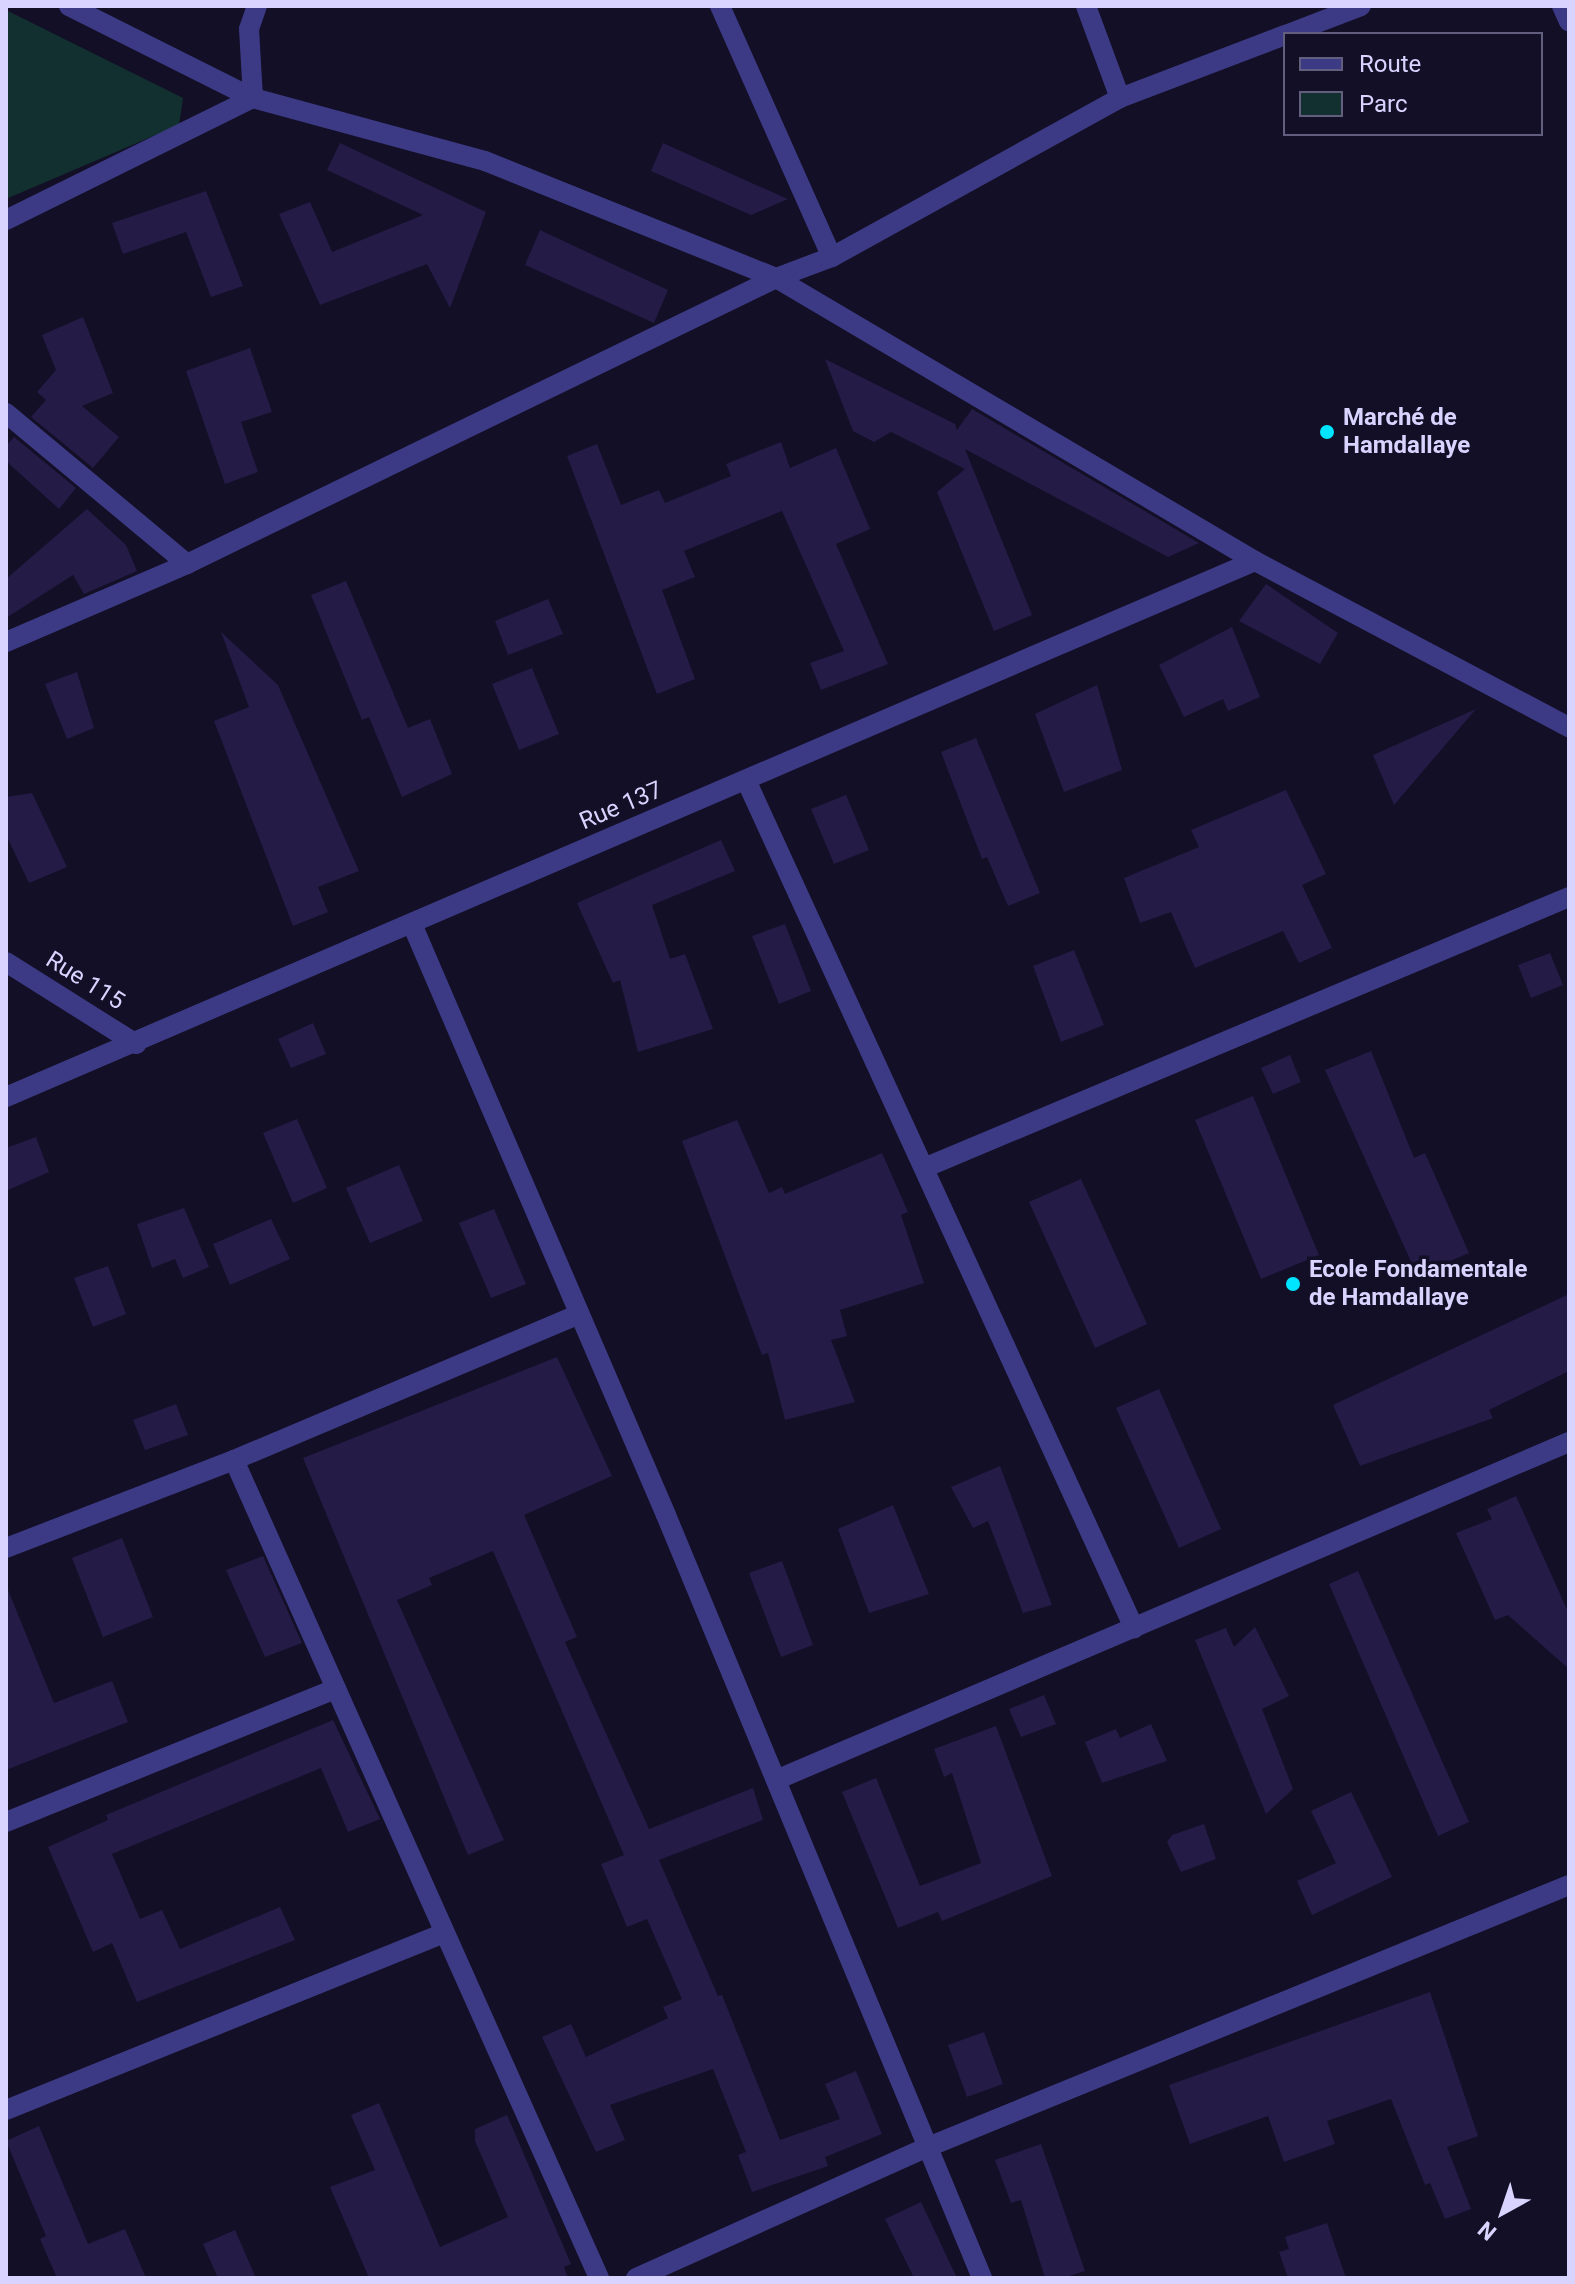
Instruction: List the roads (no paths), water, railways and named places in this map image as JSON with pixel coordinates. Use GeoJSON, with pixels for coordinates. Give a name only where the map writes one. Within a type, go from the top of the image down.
{"type":"FeatureCollection","features":[{"type":"Feature","properties":{"kind":"street"},"geometry":{"type":"LineString","coordinates":[[69,6],[253,98],[485,161],[776,278],[1255,561],[1569,727]]}},
{"type":"Feature","properties":{"kind":"street"},"geometry":{"type":"LineString","coordinates":[[253,98],[249,29],[257,6]]}},
{"type":"Feature","properties":{"kind":"street"},"geometry":{"type":"LineString","coordinates":[[720,6],[832,257]]}},
{"type":"Feature","properties":{"kind":"street"},"geometry":{"type":"LineString","coordinates":[[1086,6],[1120,98]]}},
{"type":"Feature","properties":{"kind":"street"},"geometry":{"type":"LineString","coordinates":[[1291,32],[1361,6]]}},
{"type":"Feature","properties":{"kind":"street"},"geometry":{"type":"LineString","coordinates":[[1562,6],[1569,22]]}},
{"type":"Feature","properties":{"kind":"street"},"geometry":{"type":"LineString","coordinates":[[6,642],[187,564],[776,278],[832,257],[1120,98],[1283,35]]}},
{"type":"Feature","properties":{"kind":"street"},"geometry":{"type":"LineString","coordinates":[[6,220],[253,98]]}},
{"type":"Feature","properties":{"kind":"street"},"geometry":{"type":"LineString","coordinates":[[6,413],[187,564]]}},
{"type":"Feature","properties":{"kind":"street","name":"Rue 137"},"geometry":{"type":"LineString","coordinates":[[6,1097],[136,1044],[1255,561]]}},
{"type":"Feature","properties":{"kind":"street"},"geometry":{"type":"LineString","coordinates":[[746,780],[1134,1628]]}},
{"type":"Feature","properties":{"kind":"street"},"geometry":{"type":"LineString","coordinates":[[924,1168],[1569,897]]}},
{"type":"Feature","properties":{"kind":"street"},"geometry":{"type":"LineString","coordinates":[[412,924],[776,1780],[982,2278]]}},
{"type":"Feature","properties":{"kind":"street","name":"Rue 115"},"geometry":{"type":"LineString","coordinates":[[6,962],[136,1044]]}},
{"type":"Feature","properties":{"kind":"street"},"geometry":{"type":"LineString","coordinates":[[6,1548],[234,1460],[579,1314]]}},
{"type":"Feature","properties":{"kind":"street"},"geometry":{"type":"LineString","coordinates":[[776,1780],[1569,1442]]}},
{"type":"Feature","properties":{"kind":"street"},"geometry":{"type":"LineString","coordinates":[[234,1460],[599,2278]]}},
{"type":"Feature","properties":{"kind":"street"},"geometry":{"type":"LineString","coordinates":[[6,1822],[336,1689]]}},
{"type":"Feature","properties":{"kind":"street"},"geometry":{"type":"LineString","coordinates":[[636,2278],[928,2147],[1569,1885]]}},
{"type":"Feature","properties":{"kind":"street"},"geometry":{"type":"LineString","coordinates":[[6,2110],[444,1933]]}},
{"type":"Feature","properties":{"kind":"place","name":"Marché de Hamdallaye"},"geometry":{"type":"Point","coordinates":[1327,432]}},
{"type":"Feature","properties":{"kind":"place","name":"Ecole Fondamentale de Hamdallaye"},"geometry":{"type":"Point","coordinates":[1293,1284]}}]}
